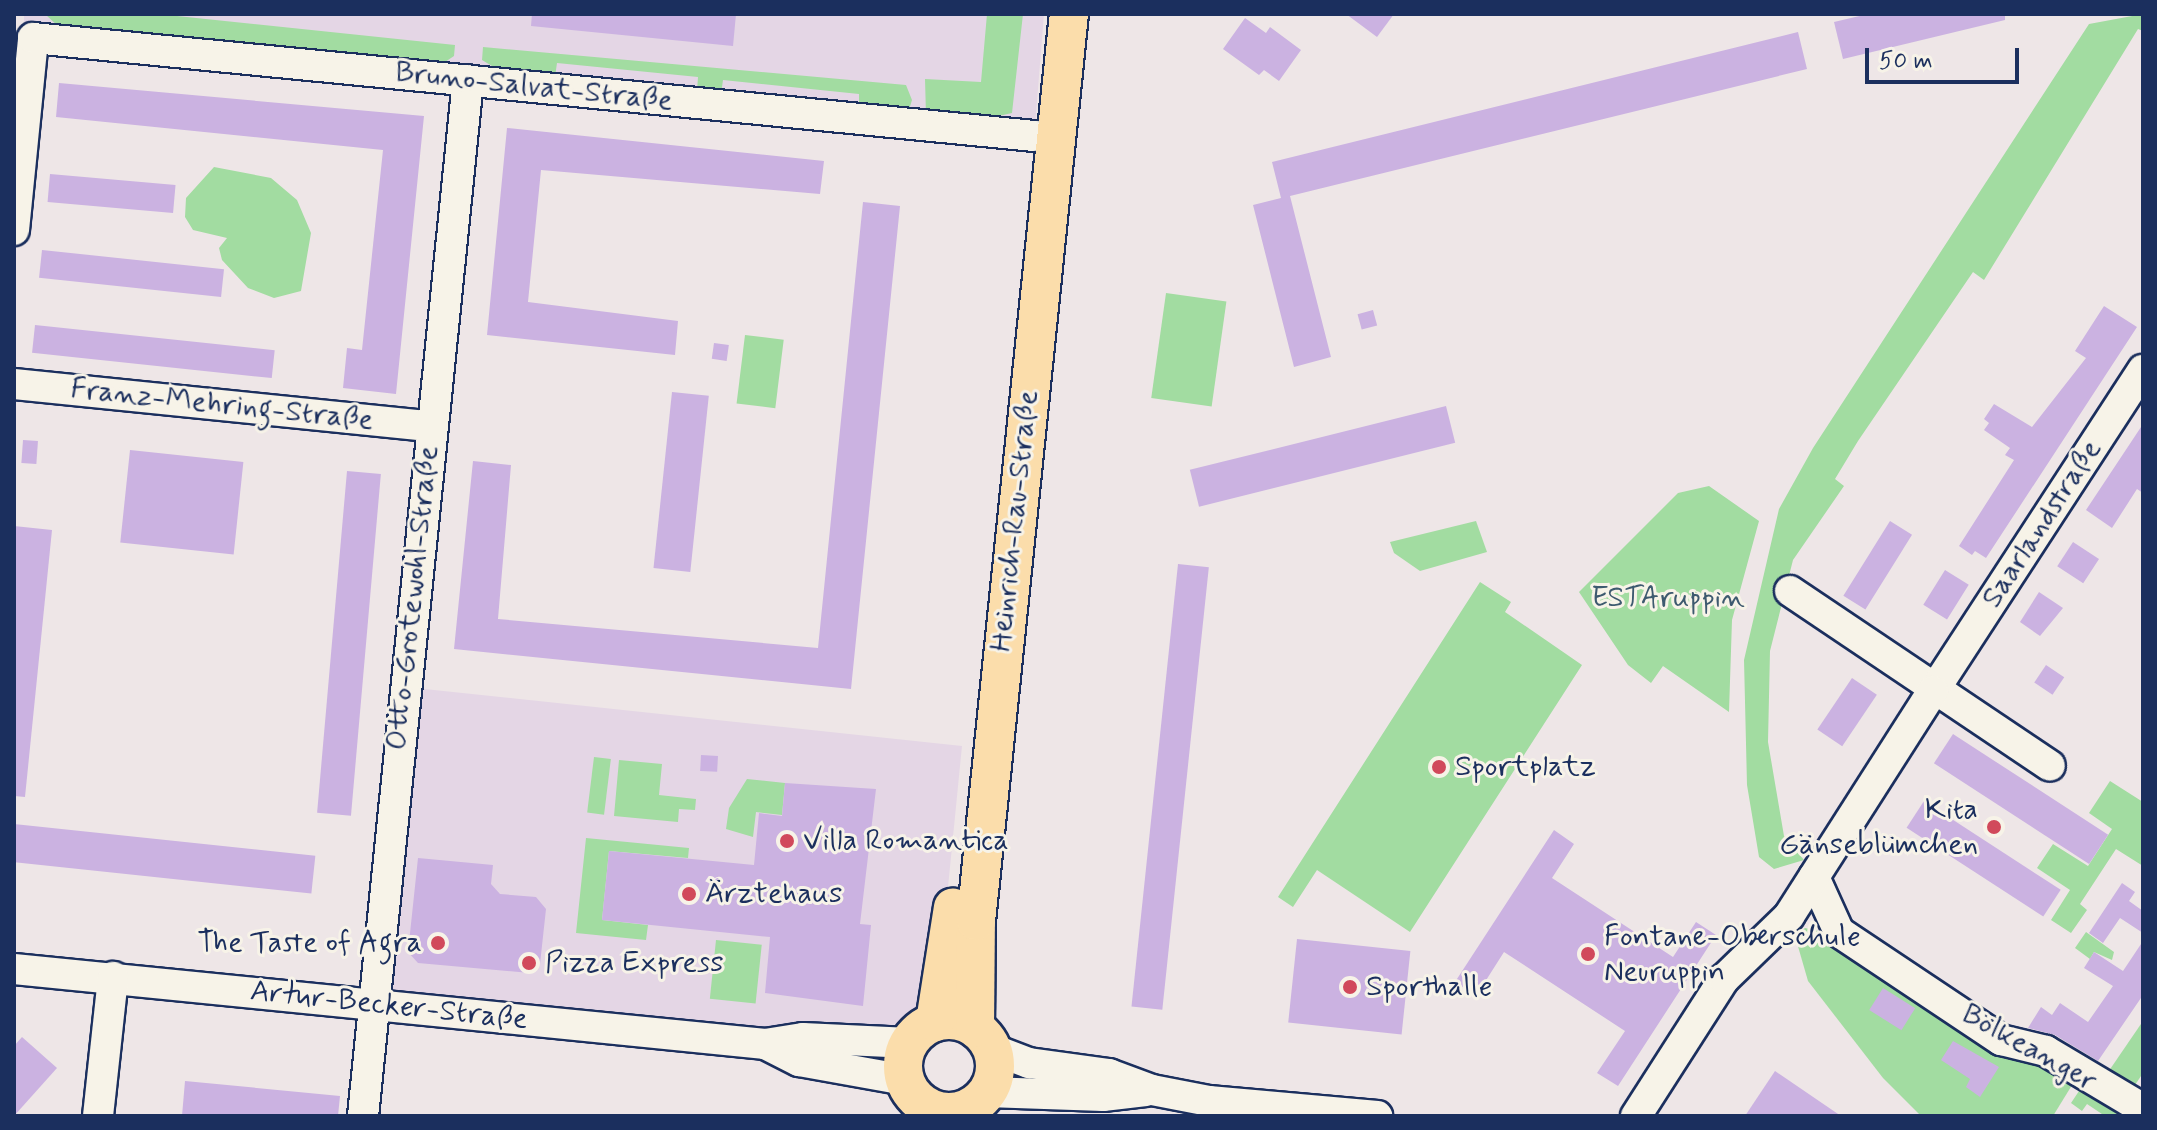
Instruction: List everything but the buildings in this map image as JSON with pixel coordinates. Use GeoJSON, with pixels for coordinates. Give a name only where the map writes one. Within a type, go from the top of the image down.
{"type":"FeatureCollection","features":[{"type":"Feature","properties":{"kind":"main road","name":"Heinrich-Rau-Straße"},"geometry":{"type":"LineString","coordinates":[[922,1033],[952,918],[1046,14]]}},
{"type":"Feature","properties":{"kind":"main road","name":"Heinrich-Rau-Straße"},"geometry":{"type":"LineString","coordinates":[[984,1038],[977,905],[1069,14]]}},
{"type":"Feature","properties":{"kind":"main road"},"geometry":{"type":"LineString","coordinates":[[949,1020],[984,1038],[995,1063],[972,1106],[936,1110],[918,1100],[922,1033],[949,1020]]}},
{"type":"Feature","properties":{"kind":"street","name":"Bruno-Salvat-Straße"},"geometry":{"type":"LineString","coordinates":[[14,230],[33,38],[1035,136]]}},
{"type":"Feature","properties":{"kind":"street","name":"Otto-Grotewohl-Straße"},"geometry":{"type":"LineString","coordinates":[[363,1116],[468,80]]}},
{"type":"Feature","properties":{"kind":"street","name":"Saarlandstraße"},"geometry":{"type":"LineString","coordinates":[[1636,1116],[1724,979],[1789,916],[1933,685],[2143,370]]}},
{"type":"Feature","properties":{"kind":"street","name":"Franz-Mehring-Straße"},"geometry":{"type":"LineString","coordinates":[[14,384],[431,426]]}},
{"type":"Feature","properties":{"kind":"street"},"geometry":{"type":"LineString","coordinates":[[1790,591],[1917,672],[2050,766]]}},
{"type":"Feature","properties":{"kind":"street"},"geometry":{"type":"LineString","coordinates":[[1814,877],[1839,932]]}},
{"type":"Feature","properties":{"kind":"street","name":"Bölkeanger"},"geometry":{"type":"LineString","coordinates":[[1789,916],[1839,932],[2001,1040],[2046,1051],[2142,1106]]}},
{"type":"Feature","properties":{"kind":"street","name":"Artur-Becker-Straße"},"geometry":{"type":"LineString","coordinates":[[14,969],[765,1044],[803,1038],[922,1033]]}},
{"type":"Feature","properties":{"kind":"street"},"geometry":{"type":"LineString","coordinates":[[98,1116],[113,977]]}},
{"type":"Feature","properties":{"kind":"street"},"geometry":{"type":"LineString","coordinates":[[984,1038],[1029,1063],[1109,1074],[1208,1108],[1377,1116]]}},
{"type":"Feature","properties":{"kind":"street","name":"Artur-Becker-Straße"},"geometry":{"type":"LineString","coordinates":[[765,1044],[799,1061],[918,1100]]}},
{"type":"Feature","properties":{"kind":"street"},"geometry":{"type":"LineString","coordinates":[[972,1106],[1152,1090]]}},
{"type":"Feature","properties":{"kind":"shaded area"},"geometry":{"type":"Polygon","coordinates":[[[24,14],[1044,14],[1035,126],[24,24],[24,14]]]}},
{"type":"Feature","properties":{"kind":"shaded area"},"geometry":{"type":"Polygon","coordinates":[[[415,688],[962,746],[939,978],[902,1058],[383,1005],[415,688]]]}},
{"type":"Feature","properties":{"kind":"green space"},"geometry":{"type":"Polygon","coordinates":[[[45,14],[158,14],[455,45],[454,56],[442,64],[60,28],[45,14]]]}},
{"type":"Feature","properties":{"kind":"green space"},"geometry":{"type":"Polygon","coordinates":[[[987,14],[1023,14],[1012,113],[990,118],[926,115],[925,79],[981,82],[987,14]]]}},
{"type":"Feature","properties":{"kind":"green space"},"geometry":{"type":"Polygon","coordinates":[[[2143,14],[2143,31],[2138,29],[1984,280],[1973,272],[1858,441],[1835,479],[1844,486],[1793,560],[1770,651],[1768,742],[1784,836],[1804,860],[1774,869],[1759,857],[1747,785],[1744,660],[1779,509],[1813,448],[2089,24],[2143,14]]]}},
{"type":"Feature","properties":{"kind":"green space"},"geometry":{"type":"Polygon","coordinates":[[[483,47],[906,85],[912,100],[908,113],[859,108],[859,94],[723,80],[721,94],[697,91],[698,77],[557,63],[555,77],[497,69],[482,60],[483,47]]]}},
{"type":"Feature","properties":{"kind":"green space"},"geometry":{"type":"Polygon","coordinates":[[[214,167],[271,178],[297,200],[311,233],[301,291],[274,298],[248,288],[222,260],[219,248],[227,238],[193,230],[185,217],[186,198],[214,167]]]}},
{"type":"Feature","properties":{"kind":"green space"},"geometry":{"type":"Polygon","coordinates":[[[1166,293],[1226,301],[1212,406],[1151,398],[1166,293]]]}},
{"type":"Feature","properties":{"kind":"green space"},"geometry":{"type":"Polygon","coordinates":[[[745,335],[784,340],[775,408],[737,403],[745,335]]]}},
{"type":"Feature","properties":{"kind":"green space","name":"ESTAruppin"},"geometry":{"type":"Polygon","coordinates":[[[1709,486],[1759,521],[1732,620],[1729,712],[1663,666],[1651,683],[1628,665],[1579,592],[1678,493],[1709,486]]]}},
{"type":"Feature","properties":{"kind":"green space"},"geometry":{"type":"Polygon","coordinates":[[[1476,521],[1487,552],[1420,571],[1394,553],[1390,542],[1476,521]]]}},
{"type":"Feature","properties":{"kind":"green space","name":"Sportplatz"},"geometry":{"type":"Polygon","coordinates":[[[1480,582],[1511,602],[1505,612],[1582,665],[1410,932],[1317,870],[1293,907],[1278,897],[1480,582]]]}},
{"type":"Feature","properties":{"kind":"green space"},"geometry":{"type":"Polygon","coordinates":[[[594,757],[611,759],[604,815],[587,813],[594,757]]]}},
{"type":"Feature","properties":{"kind":"green space"},"geometry":{"type":"Polygon","coordinates":[[[619,760],[662,764],[659,795],[696,799],[695,810],[679,809],[678,822],[614,816],[619,760]]]}},
{"type":"Feature","properties":{"kind":"green space"},"geometry":{"type":"Polygon","coordinates":[[[747,779],[785,783],[782,815],[756,812],[753,837],[726,829],[729,808],[747,779]]]}},
{"type":"Feature","properties":{"kind":"green space"},"geometry":{"type":"Polygon","coordinates":[[[2110,781],[2143,802],[2143,866],[2116,849],[2080,904],[2087,910],[2071,933],[2051,920],[2070,890],[2037,868],[2053,844],[2088,866],[2112,829],[2089,813],[2110,781]]]}},
{"type":"Feature","properties":{"kind":"green space"},"geometry":{"type":"Polygon","coordinates":[[[586,838],[689,848],[688,858],[609,851],[602,920],[648,925],[646,940],[576,933],[586,838]]]}},
{"type":"Feature","properties":{"kind":"green space"},"geometry":{"type":"Polygon","coordinates":[[[1805,928],[1840,936],[2077,1077],[2053,1116],[1921,1116],[1883,1078],[1808,981],[1795,936],[1805,928]]]}},
{"type":"Feature","properties":{"kind":"green space"},"geometry":{"type":"Polygon","coordinates":[[[2086,932],[2114,952],[2112,960],[2094,952],[2090,959],[2075,948],[2086,932]]]}},
{"type":"Feature","properties":{"kind":"green space"},"geometry":{"type":"Polygon","coordinates":[[[716,940],[762,945],[756,1003],[710,999],[716,940]]]}},
{"type":"Feature","properties":{"kind":"green space"},"geometry":{"type":"Polygon","coordinates":[[[2143,1021],[2143,1073],[2127,1097],[2102,1081],[2143,1021]]]}},
{"type":"Feature","properties":{"kind":"green space"},"geometry":{"type":"Polygon","coordinates":[[[2081,1088],[2121,1106],[2117,1112],[2122,1116],[2105,1116],[2087,1104],[2082,1111],[2071,1103],[2081,1088]]]}},
{"type":"Feature","properties":{"kind":"place","name":"Sportplatz"},"geometry":{"type":"Point","coordinates":[1439,767]}},
{"type":"Feature","properties":{"kind":"place","name":"Kita Gänseblümchen"},"geometry":{"type":"Point","coordinates":[1994,827]}},
{"type":"Feature","properties":{"kind":"place","name":"Villa Romantica"},"geometry":{"type":"Point","coordinates":[787,841]}},
{"type":"Feature","properties":{"kind":"place","name":"Ärztehaus"},"geometry":{"type":"Point","coordinates":[689,894]}},
{"type":"Feature","properties":{"kind":"place","name":"The Taste of Agra"},"geometry":{"type":"Point","coordinates":[438,943]}},
{"type":"Feature","properties":{"kind":"place","name":"Fontane-Oberschule Neuruppin"},"geometry":{"type":"Point","coordinates":[1588,954]}},
{"type":"Feature","properties":{"kind":"place","name":"Pizza Express"},"geometry":{"type":"Point","coordinates":[529,963]}},
{"type":"Feature","properties":{"kind":"place","name":"Sporthalle"},"geometry":{"type":"Point","coordinates":[1350,987]}}]}
